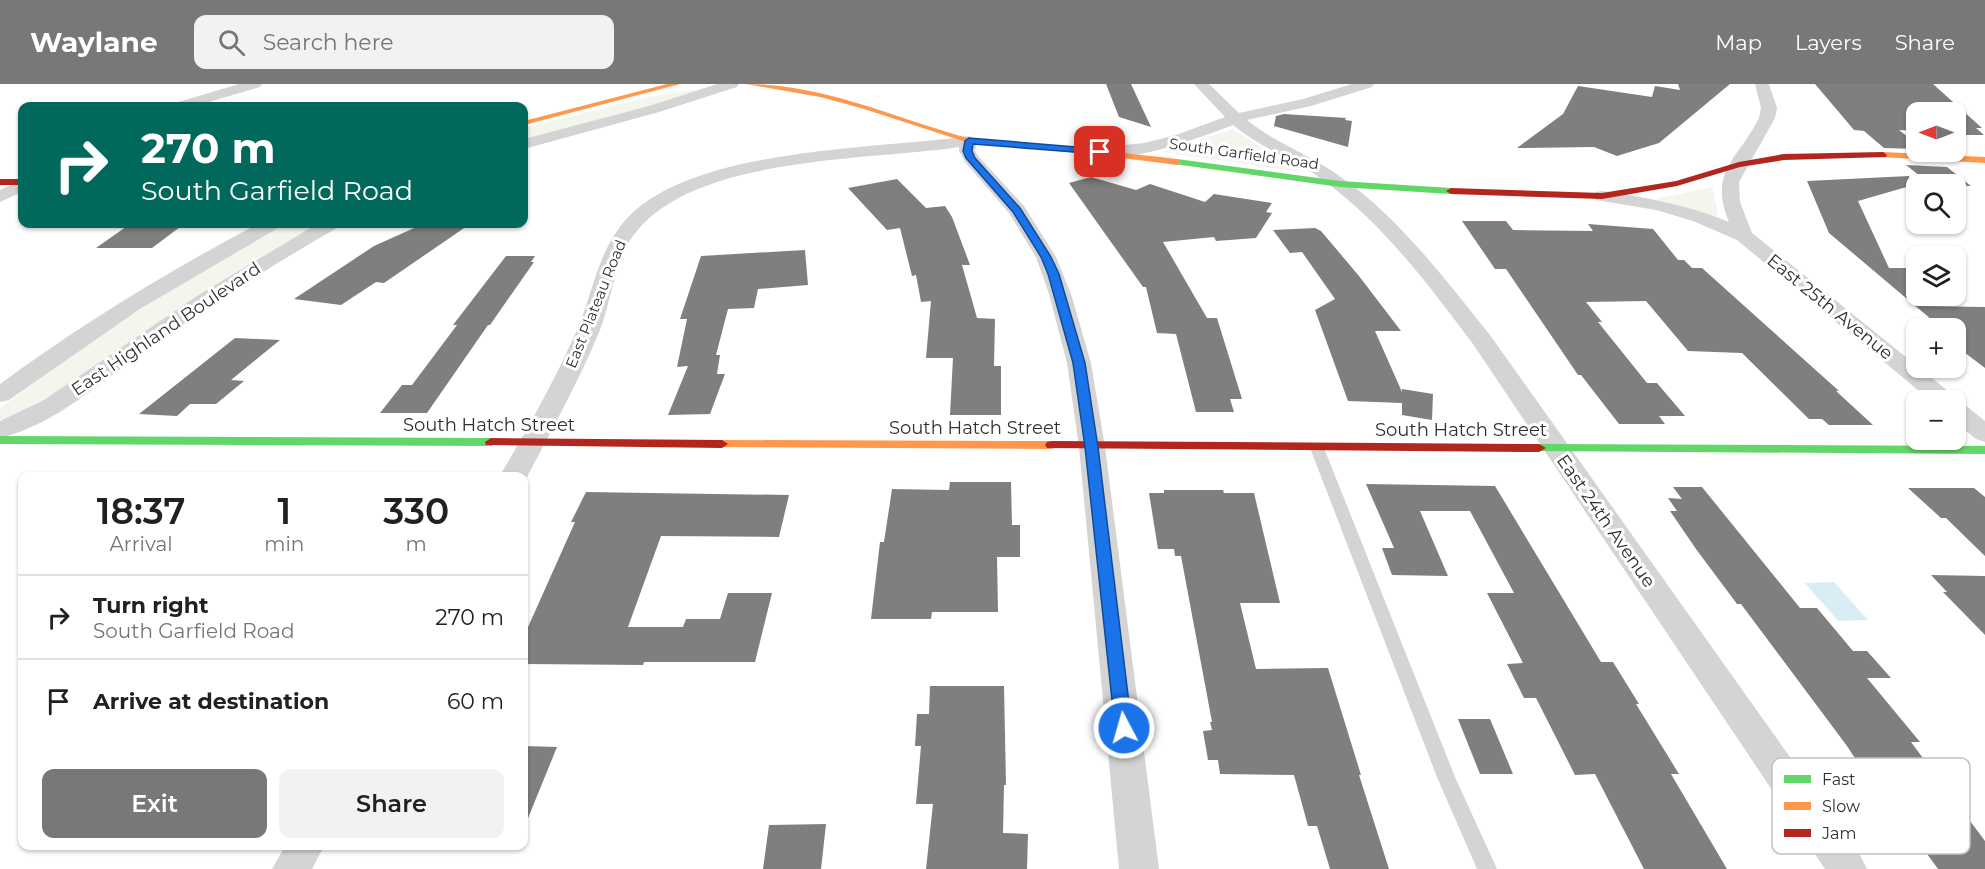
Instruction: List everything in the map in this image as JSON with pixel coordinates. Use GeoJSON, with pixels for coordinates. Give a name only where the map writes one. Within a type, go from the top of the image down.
{"type":"FeatureCollection","features":[{"type":"Feature","properties":{"kind":"street"},"geometry":{"type":"LineString","coordinates":[[194,102],[255,84]]}},
{"type":"Feature","properties":{"kind":"street"},"geometry":{"type":"LineString","coordinates":[[528,122],[676,84]]}},
{"type":"Feature","properties":{"kind":"street"},"geometry":{"type":"LineString","coordinates":[[528,143],[654,109],[732,84]]}},
{"type":"Feature","properties":{"kind":"street","name":"South Garfield Road"},"geometry":{"type":"LineString","coordinates":[[750,84],[820,95],[864,106],[969,141],[1100,152],[1340,184],[1473,192],[1602,196],[1677,183],[1739,165],[1784,157],[1840,154],[1985,160]]}},
{"type":"Feature","properties":{"kind":"street","name":"East 24th Avenue"},"geometry":{"type":"LineString","coordinates":[[1201,84],[1261,138],[1315,167],[1340,184],[1391,233],[1454,304],[1482,340],[1772,760]]}},
{"type":"Feature","properties":{"kind":"street"},"geometry":{"type":"LineString","coordinates":[[1100,152],[1144,148],[1181,139],[1237,118],[1296,106],[1367,84]]}},
{"type":"Feature","properties":{"kind":"street","name":"East 25th Avenue"},"geometry":{"type":"LineString","coordinates":[[1744,236],[1733,207],[1730,183],[1769,112],[1762,84]]}},
{"type":"Feature","properties":{"kind":"street"},"geometry":{"type":"LineString","coordinates":[[969,141],[967,151],[971,158],[1017,210],[1046,257],[1079,363],[1092,447],[1139,869]]}},
{"type":"Feature","properties":{"kind":"street","name":"East Plateau Road"},"geometry":{"type":"LineString","coordinates":[[516,472],[570,369],[596,309],[609,263],[627,230],[643,213],[692,184],[727,173],[788,160],[933,148],[969,141]]}},
{"type":"Feature","properties":{"kind":"street"},"geometry":{"type":"LineString","coordinates":[[0,182],[18,184]]}},
{"type":"Feature","properties":{"kind":"street"},"geometry":{"type":"LineString","coordinates":[[0,197],[18,186]]}},
{"type":"Feature","properties":{"kind":"street","name":"East 25th Avenue"},"geometry":{"type":"LineString","coordinates":[[1602,196],[1689,214],[1744,236],[1932,390]]}},
{"type":"Feature","properties":{"kind":"street"},"geometry":{"type":"LineString","coordinates":[[0,203],[18,201]]}},
{"type":"Feature","properties":{"kind":"street","name":"East Highland Boulevard"},"geometry":{"type":"LineString","coordinates":[[0,395],[60,350],[144,296],[263,228]]}},
{"type":"Feature","properties":{"kind":"street","name":"East Highland Boulevard"},"geometry":{"type":"LineString","coordinates":[[0,430],[24,422],[64,398],[225,287],[323,228]]}},
{"type":"Feature","properties":{"kind":"street"},"geometry":{"type":"LineString","coordinates":[[1966,419],[1985,434]]}},
{"type":"Feature","properties":{"kind":"street","name":"South Hatch Street"},"geometry":{"type":"LineString","coordinates":[[0,440],[1985,450]]}},
{"type":"Feature","properties":{"kind":"street"},"geometry":{"type":"LineString","coordinates":[[292,869],[303,850]]}},
{"type":"Feature","properties":{"kind":"street","name":"East 24th Avenue"},"geometry":{"type":"LineString","coordinates":[[1837,854],[1847,869]]}},
{"type":"Feature","properties":{"kind":"lane"},"geometry":{"type":"LineString","coordinates":[[1317,448],[1446,777],[1487,869]]}},
{"type":"Feature","properties":{"kind":"shaded area"},"geometry":{"type":"Polygon","coordinates":[[[699,89],[661,103],[528,139],[528,127],[649,97],[699,89]]]}},
{"type":"Feature","properties":{"kind":"shaded area"},"geometry":{"type":"Polygon","coordinates":[[[1233,129],[1302,172],[1162,152],[1233,129]]]}},
{"type":"Feature","properties":{"kind":"shaded area"},"geometry":{"type":"Polygon","coordinates":[[[1712,187],[1719,217],[1655,199],[1712,187]]]}},
{"type":"Feature","properties":{"kind":"shaded area"},"geometry":{"type":"Polygon","coordinates":[[[276,228],[315,228],[270,252],[35,412],[0,420],[0,408],[69,358],[174,288],[276,228]]]}},
{"type":"Feature","properties":{"kind":"water"},"geometry":{"type":"Polygon","coordinates":[[[1834,582],[1868,620],[1838,621],[1805,583],[1834,582]]]}},
{"type":"Feature","properties":{"kind":"building"},"geometry":{"type":"Polygon","coordinates":[[[1106,84],[1131,84],[1151,127],[1119,117],[1106,84]]]}},
{"type":"Feature","properties":{"kind":"building"},"geometry":{"type":"Polygon","coordinates":[[[1678,84],[1730,84],[1659,143],[1617,156],[1594,147],[1517,148],[1563,114],[1578,86],[1652,97],[1655,86],[1680,90],[1678,84]]]}},
{"type":"Feature","properties":{"kind":"building"},"geometry":{"type":"Polygon","coordinates":[[[1815,84],[1933,84],[1953,102],[1906,102],[1906,130],[1899,130],[1906,135],[1906,149],[1884,148],[1864,131],[1854,130],[1815,84]]]}},
{"type":"Feature","properties":{"kind":"building"},"geometry":{"type":"Polygon","coordinates":[[[1284,114],[1346,118],[1345,120],[1352,121],[1348,147],[1274,126],[1276,116],[1284,114]]]}},
{"type":"Feature","properties":{"kind":"building"},"geometry":{"type":"Polygon","coordinates":[[[1966,114],[1982,128],[1976,128],[1984,135],[1966,135],[1966,114]]]}},
{"type":"Feature","properties":{"kind":"building"},"geometry":{"type":"Polygon","coordinates":[[[1906,165],[1947,167],[1956,174],[1917,174],[1906,165]]]}},
{"type":"Feature","properties":{"kind":"building"},"geometry":{"type":"Polygon","coordinates":[[[1906,176],[1906,187],[1858,201],[1889,268],[1906,268],[1906,298],[1829,233],[1807,181],[1906,176]]]}},
{"type":"Feature","properties":{"kind":"building"},"geometry":{"type":"Polygon","coordinates":[[[1091,177],[1136,190],[1150,184],[1205,202],[1214,194],[1272,203],[1266,212],[1272,213],[1256,238],[1216,241],[1214,237],[1163,242],[1207,318],[1217,318],[1242,399],[1230,399],[1234,412],[1196,412],[1176,334],[1157,333],[1146,287],[1143,287],[1069,183],[1091,177]]]}},
{"type":"Feature","properties":{"kind":"building"},"geometry":{"type":"Polygon","coordinates":[[[897,179],[926,208],[945,206],[952,217],[970,265],[962,265],[977,318],[995,319],[994,366],[1001,366],[1001,415],[950,415],[953,358],[926,358],[931,301],[921,302],[916,275],[912,276],[900,228],[887,230],[848,188],[897,179]]]}},
{"type":"Feature","properties":{"kind":"building"},"geometry":{"type":"Polygon","coordinates":[[[1462,221],[1506,221],[1513,230],[1593,231],[1588,224],[1653,229],[1678,260],[1684,260],[1692,268],[1702,268],[1839,391],[1836,391],[1873,425],[1829,425],[1822,419],[1809,419],[1742,353],[1688,351],[1646,301],[1586,302],[1602,322],[1598,322],[1647,383],[1657,383],[1685,416],[1659,416],[1665,424],[1619,424],[1581,375],[1578,375],[1506,269],[1495,269],[1462,221]]]}},
{"type":"Feature","properties":{"kind":"building"},"geometry":{"type":"Polygon","coordinates":[[[124,228],[179,228],[152,248],[96,248],[124,228]]]}},
{"type":"Feature","properties":{"kind":"building"},"geometry":{"type":"Polygon","coordinates":[[[414,228],[464,228],[384,283],[376,282],[341,305],[294,299],[374,246],[414,228]]]}},
{"type":"Feature","properties":{"kind":"building"},"geometry":{"type":"Polygon","coordinates":[[[1315,228],[1321,231],[1359,276],[1401,331],[1375,331],[1402,392],[1402,389],[1433,394],[1432,420],[1402,415],[1402,403],[1348,401],[1315,310],[1335,299],[1302,252],[1290,253],[1273,230],[1315,228]]]}},
{"type":"Feature","properties":{"kind":"building"},"geometry":{"type":"Polygon","coordinates":[[[805,250],[808,285],[758,289],[754,308],[728,309],[716,355],[720,355],[717,374],[725,374],[710,414],[668,415],[688,366],[677,367],[687,319],[680,319],[701,256],[805,250]]]}},
{"type":"Feature","properties":{"kind":"building"},"geometry":{"type":"Polygon","coordinates":[[[506,256],[535,256],[531,262],[534,262],[427,413],[380,413],[402,385],[412,385],[457,325],[453,325],[506,256]]]}},
{"type":"Feature","properties":{"kind":"building"},"geometry":{"type":"Polygon","coordinates":[[[1915,306],[1985,307],[1985,368],[1966,354],[1966,318],[1930,318],[1915,306]]]}},
{"type":"Feature","properties":{"kind":"building"},"geometry":{"type":"Polygon","coordinates":[[[235,338],[280,340],[231,380],[244,381],[216,404],[190,404],[177,416],[139,414],[235,338]]]}},
{"type":"Feature","properties":{"kind":"building"},"geometry":{"type":"Polygon","coordinates":[[[950,482],[1011,482],[1012,525],[1020,525],[1020,557],[997,557],[998,612],[932,612],[931,619],[871,619],[880,542],[884,542],[892,489],[949,490],[950,482]]]}},
{"type":"Feature","properties":{"kind":"building"},"geometry":{"type":"Polygon","coordinates":[[[1366,484],[1495,486],[1601,662],[1613,662],[1639,704],[1636,704],[1679,774],[1671,774],[1727,869],[1644,869],[1595,774],[1575,775],[1536,698],[1524,698],[1507,664],[1523,663],[1487,593],[1514,593],[1470,511],[1420,511],[1448,576],[1392,575],[1382,548],[1394,548],[1366,484]]]}},
{"type":"Feature","properties":{"kind":"building"},"geometry":{"type":"Polygon","coordinates":[[[1673,487],[1702,487],[1800,608],[1817,608],[1853,651],[1867,651],[1891,678],[1867,678],[1920,742],[1911,742],[1923,758],[1855,758],[1741,604],[1737,604],[1670,511],[1677,511],[1668,498],[1682,499],[1673,487]]]}},
{"type":"Feature","properties":{"kind":"building"},"geometry":{"type":"Polygon","coordinates":[[[1908,488],[1974,488],[1985,497],[1985,556],[1946,518],[1941,518],[1908,488]]]}},
{"type":"Feature","properties":{"kind":"building"},"geometry":{"type":"Polygon","coordinates":[[[1164,490],[1223,490],[1224,493],[1254,493],[1280,603],[1240,603],[1256,669],[1328,668],[1389,869],[1330,869],[1317,826],[1308,826],[1294,775],[1220,774],[1218,760],[1208,760],[1203,731],[1212,730],[1210,722],[1212,722],[1181,556],[1175,556],[1174,549],[1158,549],[1149,493],[1164,493],[1164,490]]]}},
{"type":"Feature","properties":{"kind":"building"},"geometry":{"type":"Polygon","coordinates":[[[586,492],[789,495],[779,537],[661,536],[628,627],[683,627],[686,619],[720,619],[728,593],[772,593],[755,662],[644,662],[643,665],[528,664],[528,627],[575,522],[571,522],[586,492]]]}},
{"type":"Feature","properties":{"kind":"building"},"geometry":{"type":"Polygon","coordinates":[[[1931,575],[1985,576],[1985,635],[1943,592],[1947,592],[1931,575]]]}},
{"type":"Feature","properties":{"kind":"building"},"geometry":{"type":"Polygon","coordinates":[[[930,686],[1004,686],[1006,785],[1004,785],[1003,833],[1028,834],[1027,869],[926,869],[933,804],[916,804],[921,746],[915,746],[917,714],[929,714],[930,686]]]}},
{"type":"Feature","properties":{"kind":"building"},"geometry":{"type":"Polygon","coordinates":[[[1458,719],[1490,719],[1513,774],[1480,774],[1458,719]]]}},
{"type":"Feature","properties":{"kind":"building"},"geometry":{"type":"Polygon","coordinates":[[[528,746],[557,747],[528,818],[528,746]]]}},
{"type":"Feature","properties":{"kind":"building"},"geometry":{"type":"Polygon","coordinates":[[[1970,821],[1985,841],[1985,869],[1938,869],[1927,854],[1970,854],[1970,821]]]}},
{"type":"Feature","properties":{"kind":"building"},"geometry":{"type":"Polygon","coordinates":[[[826,824],[821,869],[763,869],[769,825],[826,824]]]}},
{"type":"Feature","properties":{"kind":"traffic: fast"},"geometry":{"type":"LineString","coordinates":[[1177,162],[1340,184],[1451,191]]}},
{"type":"Feature","properties":{"kind":"traffic: fast"},"geometry":{"type":"LineString","coordinates":[[0,440],[491,442]]}},
{"type":"Feature","properties":{"kind":"traffic: fast"},"geometry":{"type":"LineString","coordinates":[[1539,448],[1985,450]]}},
{"type":"Feature","properties":{"kind":"traffic: slow"},"geometry":{"type":"LineString","coordinates":[[528,122],[676,84]]}},
{"type":"Feature","properties":{"kind":"traffic: slow"},"geometry":{"type":"LineString","coordinates":[[750,84],[820,95],[864,106],[969,141],[1100,152],[1177,162]]}},
{"type":"Feature","properties":{"kind":"traffic: slow"},"geometry":{"type":"LineString","coordinates":[[1883,155],[1985,160]]}},
{"type":"Feature","properties":{"kind":"traffic: slow"},"geometry":{"type":"LineString","coordinates":[[722,444],[1052,445]]}},
{"type":"Feature","properties":{"kind":"traffic: jam"},"geometry":{"type":"LineString","coordinates":[[1451,191],[1602,196],[1677,183],[1739,165],[1784,157],[1883,155]]}},
{"type":"Feature","properties":{"kind":"traffic: jam"},"geometry":{"type":"LineString","coordinates":[[0,182],[18,182]]}},
{"type":"Feature","properties":{"kind":"traffic: jam"},"geometry":{"type":"LineString","coordinates":[[491,442],[722,444]]}},
{"type":"Feature","properties":{"kind":"traffic: jam"},"geometry":{"type":"LineString","coordinates":[[1052,445],[1539,448]]}},
{"type":"Feature","properties":{"kind":"route"},"geometry":{"type":"LineString","coordinates":[[1100,152],[969,141],[967,151],[1017,210],[1046,257],[1060,294],[1079,363],[1092,447],[1124,728]]}}]}
